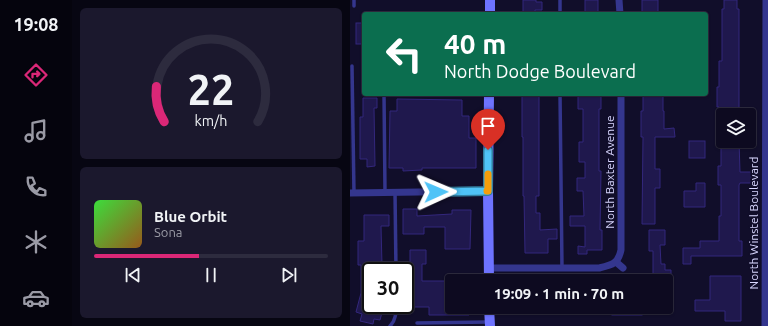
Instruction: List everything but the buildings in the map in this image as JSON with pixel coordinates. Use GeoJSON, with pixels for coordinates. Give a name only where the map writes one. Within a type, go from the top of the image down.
{"type":"FeatureCollection","features":[{"type":"Feature","properties":{"kind":"street"},"geometry":{"type":"LineString","coordinates":[[490,0],[490,12]]}},
{"type":"Feature","properties":{"kind":"street"},"geometry":{"type":"LineString","coordinates":[[619,0],[620,12]]}},
{"type":"Feature","properties":{"kind":"street","name":"North Winstel Boulevard"},"geometry":{"type":"LineString","coordinates":[[765,326],[766,0]]}},
{"type":"Feature","properties":{"kind":"street"},"geometry":{"type":"LineString","coordinates":[[489,96],[489,274]]}},
{"type":"Feature","properties":{"kind":"street","name":"North Baxter Avenue"},"geometry":{"type":"LineString","coordinates":[[616,262],[620,257],[622,250],[621,96]]}},
{"type":"Feature","properties":{"kind":"street"},"geometry":{"type":"LineString","coordinates":[[352,193],[488,191]]}},
{"type":"Feature","properties":{"kind":"street"},"geometry":{"type":"LineString","coordinates":[[489,268],[599,268],[612,265],[616,262],[623,268]]}},
{"type":"Feature","properties":{"kind":"street"},"geometry":{"type":"LineString","coordinates":[[489,314],[490,324]]}},
{"type":"Feature","properties":{"kind":"lane"},"geometry":{"type":"LineString","coordinates":[[354,0],[354,6]]}},
{"type":"Feature","properties":{"kind":"lane"},"geometry":{"type":"LineString","coordinates":[[560,0],[560,12]]}},
{"type":"Feature","properties":{"kind":"lane"},"geometry":{"type":"LineString","coordinates":[[352,66],[352,193]]}},
{"type":"Feature","properties":{"kind":"lane"},"geometry":{"type":"LineString","coordinates":[[384,96],[385,192]]}},
{"type":"Feature","properties":{"kind":"lane"},"geometry":{"type":"LineString","coordinates":[[560,96],[562,268]]}},
{"type":"Feature","properties":{"kind":"lane"},"geometry":{"type":"LineString","coordinates":[[395,192],[396,262]]}},
{"type":"Feature","properties":{"kind":"lane"},"geometry":{"type":"LineString","coordinates":[[390,326],[392,325],[396,314]]}},
{"type":"Feature","properties":{"kind":"lane"},"geometry":{"type":"LineString","coordinates":[[417,323],[490,324]]}},
{"type":"Feature","properties":{"kind":"slow traffic"},"geometry":{"type":"LineString","coordinates":[[487,191],[488,174]]}},
{"type":"Feature","properties":{"kind":"route"},"geometry":{"type":"LineString","coordinates":[[436,192],[488,191],[488,150]]}}]}
